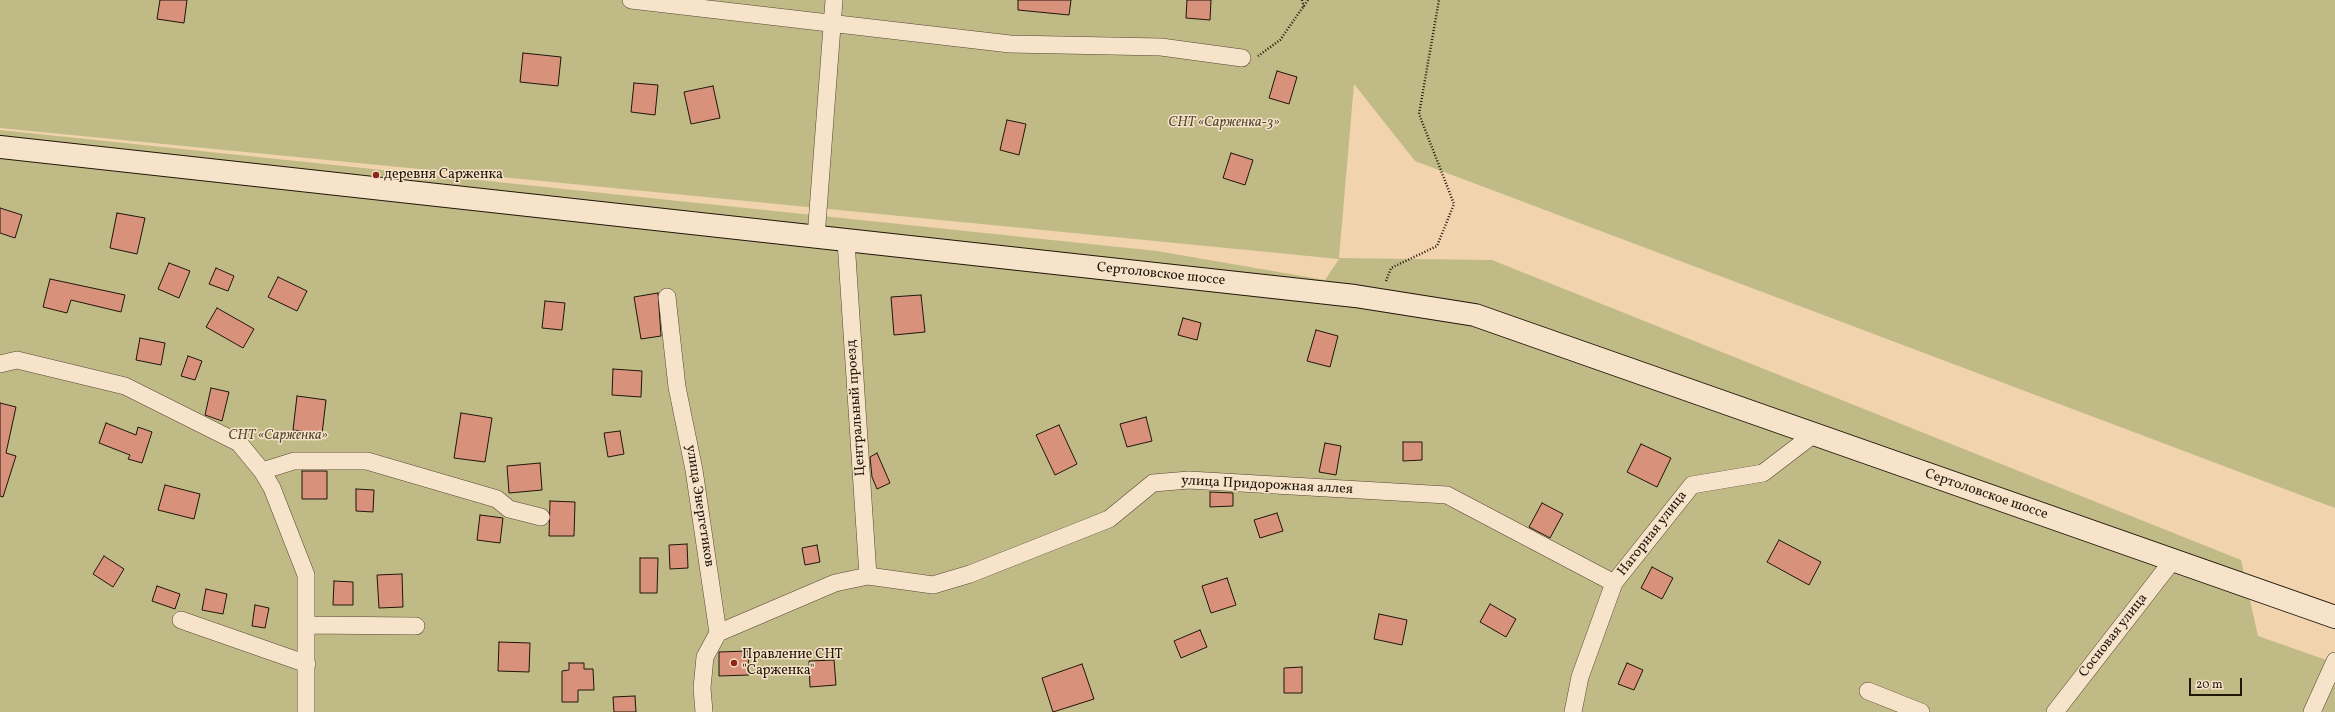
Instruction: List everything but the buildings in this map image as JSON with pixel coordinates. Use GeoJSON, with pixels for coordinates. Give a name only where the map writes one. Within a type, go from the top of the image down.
{"type":"FeatureCollection","features":[{"type":"Feature","properties":{"kind":"main road","name":"Сертоловское шоссе"},"geometry":{"type":"LineString","coordinates":[[0,147],[1377,300],[1475,315],[2335,618]]}},
{"type":"Feature","properties":{"kind":"street"},"geometry":{"type":"LineString","coordinates":[[631,0],[831,25],[1010,44],[1161,48],[1242,58]]}},
{"type":"Feature","properties":{"kind":"street"},"geometry":{"type":"LineString","coordinates":[[816,237],[834,0]]}},
{"type":"Feature","properties":{"kind":"street","name":"Центральный проезд"},"geometry":{"type":"LineString","coordinates":[[846,241],[868,576]]}},
{"type":"Feature","properties":{"kind":"street","name":"улица Энергетиков"},"geometry":{"type":"LineString","coordinates":[[667,297],[677,387],[694,470],[718,633]]}},
{"type":"Feature","properties":{"kind":"street"},"geometry":{"type":"LineString","coordinates":[[0,364],[17,360],[125,386],[240,443],[262,471],[272,488],[306,575],[306,712]]}},
{"type":"Feature","properties":{"kind":"street","name":"Нагорная улица"},"geometry":{"type":"LineString","coordinates":[[1573,712],[1580,676],[1614,583],[1692,485],[1763,473],[1814,434]]}},
{"type":"Feature","properties":{"kind":"street"},"geometry":{"type":"LineString","coordinates":[[262,471],[294,461],[367,461],[497,499],[509,509],[541,517]]}},
{"type":"Feature","properties":{"kind":"street","name":"улица Придорожная аллея"},"geometry":{"type":"LineString","coordinates":[[718,633],[835,583],[868,576],[933,585],[970,574],[1108,519],[1154,484],[1189,480],[1447,495],[1614,583]]}},
{"type":"Feature","properties":{"kind":"street","name":"Сосновая улица"},"geometry":{"type":"LineString","coordinates":[[2055,712],[2173,560]]}},
{"type":"Feature","properties":{"kind":"street"},"geometry":{"type":"LineString","coordinates":[[181,620],[307,664]]}},
{"type":"Feature","properties":{"kind":"street"},"geometry":{"type":"LineString","coordinates":[[306,624],[416,626]]}},
{"type":"Feature","properties":{"kind":"street"},"geometry":{"type":"LineString","coordinates":[[704,712],[702,688],[705,656],[718,633]]}},
{"type":"Feature","properties":{"kind":"street"},"geometry":{"type":"LineString","coordinates":[[2312,712],[2335,661]]}},
{"type":"Feature","properties":{"kind":"street"},"geometry":{"type":"LineString","coordinates":[[1868,691],[1921,712]]}},
{"type":"Feature","properties":{"kind":"path"},"geometry":{"type":"LineString","coordinates":[[1302,0],[1304,8]]}},
{"type":"Feature","properties":{"kind":"path"},"geometry":{"type":"LineString","coordinates":[[1242,58],[1261,55],[1280,40],[1304,8],[1308,0]]}},
{"type":"Feature","properties":{"kind":"path"},"geometry":{"type":"LineString","coordinates":[[1377,300],[1391,268],[1437,246],[1454,204],[1419,114],[1439,0]]}},
{"type":"Feature","properties":{"kind":"green space","name":"СНТ «Сарженка»"},"geometry":{"type":"Polygon","coordinates":[[[0,0],[2335,0],[2335,508],[1415,161],[1354,84],[1339,258],[1492,260],[2241,560],[2258,636],[2335,663],[2335,712],[0,712],[0,130],[1157,251],[1325,280],[1339,259],[0,128],[0,0]]]}},
{"type":"Feature","properties":{"kind":"place","name":"деревня Сарженка"},"geometry":{"type":"Point","coordinates":[376,175]}},
{"type":"Feature","properties":{"kind":"place","name":"Правление СНТ \"Сарженка\""},"geometry":{"type":"Point","coordinates":[734,663]}},
{"type":"Feature","properties":{"kind":"park label","name":"СНТ «Сарженка-3»"},"geometry":{"type":"Point","coordinates":[1224,123]}}]}
